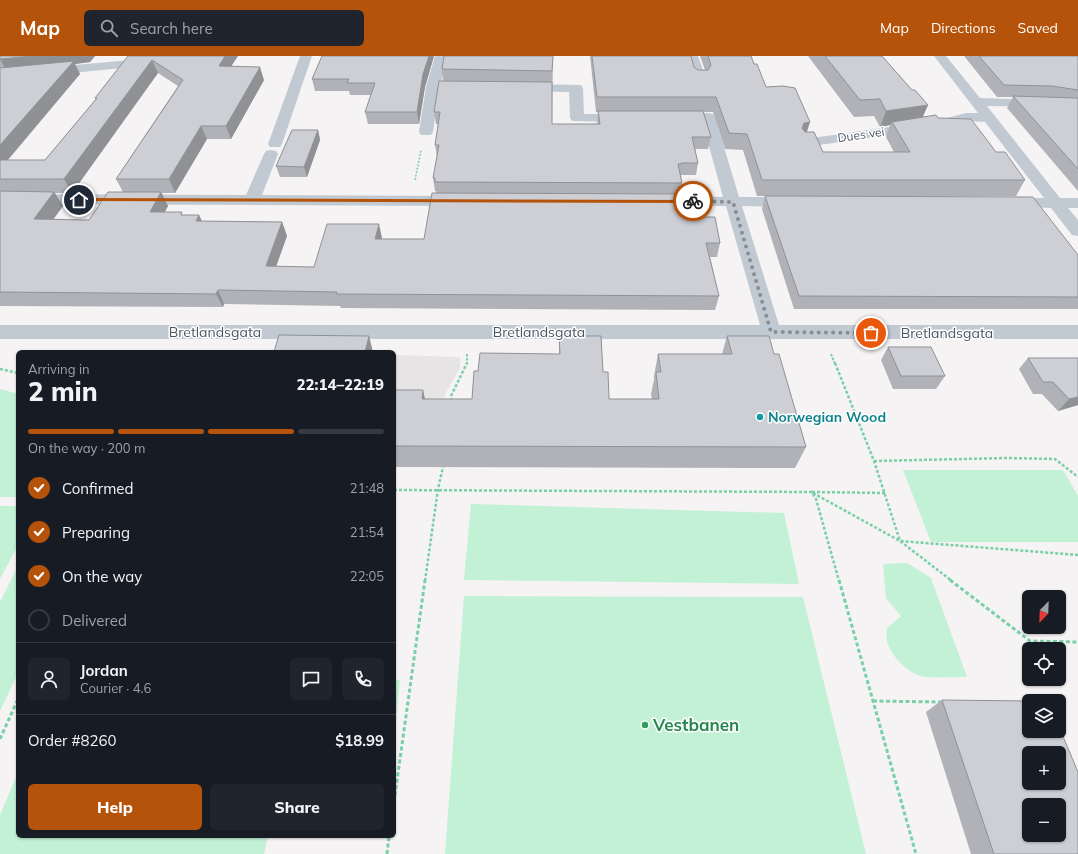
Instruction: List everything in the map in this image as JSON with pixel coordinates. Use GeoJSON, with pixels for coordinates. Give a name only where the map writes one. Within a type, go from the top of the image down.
{"type":"FeatureCollection","features":[{"type":"Feature","properties":{"kind":"street"},"geometry":{"type":"LineString","coordinates":[[0,76],[149,60],[204,56]]}},
{"type":"Feature","properties":{"kind":"street"},"geometry":{"type":"LineString","coordinates":[[252,200],[273,149],[306,56]]}},
{"type":"Feature","properties":{"kind":"street"},"geometry":{"type":"LineString","coordinates":[[426,132],[433,87],[441,56]]}},
{"type":"Feature","properties":{"kind":"street"},"geometry":{"type":"LineString","coordinates":[[692,56],[700,81]]}},
{"type":"Feature","properties":{"kind":"street"},"geometry":{"type":"LineString","coordinates":[[940,56],[1078,231]]}},
{"type":"Feature","properties":{"kind":"street"},"geometry":{"type":"LineString","coordinates":[[433,87],[481,87]]}},
{"type":"Feature","properties":{"kind":"street"},"geometry":{"type":"LineString","coordinates":[[512,88],[576,88],[577,118],[638,118]]}},
{"type":"Feature","properties":{"kind":"street"},"geometry":{"type":"LineString","coordinates":[[977,102],[1054,104]]}},
{"type":"Feature","properties":{"kind":"street"},"geometry":{"type":"LineString","coordinates":[[662,118],[708,117],[771,332]]}},
{"type":"Feature","properties":{"kind":"street","name":"Dues vei"},"geometry":{"type":"LineString","coordinates":[[805,142],[940,124],[966,117],[988,118]]}},
{"type":"Feature","properties":{"kind":"street"},"geometry":{"type":"LineString","coordinates":[[0,199],[478,200]]}},
{"type":"Feature","properties":{"kind":"street"},"geometry":{"type":"LineString","coordinates":[[640,201],[812,202]]}},
{"type":"Feature","properties":{"kind":"street"},"geometry":{"type":"LineString","coordinates":[[993,203],[1078,203]]}},
{"type":"Feature","properties":{"kind":"street","name":"Bretlandsgata"},"geometry":{"type":"LineString","coordinates":[[0,332],[1078,332]]}},
{"type":"Feature","properties":{"kind":"path"},"geometry":{"type":"LineString","coordinates":[[409,200],[422,147]]}},
{"type":"Feature","properties":{"kind":"path"},"geometry":{"type":"LineString","coordinates":[[451,403],[451,396],[467,366],[467,343],[469,332]]}},
{"type":"Feature","properties":{"kind":"path"},"geometry":{"type":"LineString","coordinates":[[823,333],[874,461],[900,541]]}},
{"type":"Feature","properties":{"kind":"path"},"geometry":{"type":"LineString","coordinates":[[0,369],[16,373]]}},
{"type":"Feature","properties":{"kind":"path"},"geometry":{"type":"LineString","coordinates":[[874,461],[1007,458],[1055,460],[1078,477]]}},
{"type":"Feature","properties":{"kind":"path"},"geometry":{"type":"LineString","coordinates":[[396,788],[438,489],[443,467]]}},
{"type":"Feature","properties":{"kind":"path"},"geometry":{"type":"LineString","coordinates":[[396,490],[438,489],[885,493]]}},
{"type":"Feature","properties":{"kind":"path"},"geometry":{"type":"LineString","coordinates":[[812,492],[900,541],[1030,641],[1078,642]]}},
{"type":"Feature","properties":{"kind":"path"},"geometry":{"type":"LineString","coordinates":[[812,492],[816,499],[916,854]]}},
{"type":"Feature","properties":{"kind":"path"},"geometry":{"type":"LineString","coordinates":[[900,541],[1078,555]]}},
{"type":"Feature","properties":{"kind":"path"},"geometry":{"type":"LineString","coordinates":[[873,701],[943,702]]}},
{"type":"Feature","properties":{"kind":"path"},"geometry":{"type":"LineString","coordinates":[[0,738],[16,703]]}},
{"type":"Feature","properties":{"kind":"path"},"geometry":{"type":"LineString","coordinates":[[387,854],[389,838]]}},
{"type":"Feature","properties":{"kind":"shaded area"},"geometry":{"type":"Polygon","coordinates":[[[396,355],[460,357],[460,368],[444,396],[447,405],[396,412],[396,355]]]}},
{"type":"Feature","properties":{"kind":"green space"},"geometry":{"type":"Polygon","coordinates":[[[0,389],[16,393],[16,497],[0,497],[0,389]]]}},
{"type":"Feature","properties":{"kind":"green space"},"geometry":{"type":"Polygon","coordinates":[[[903,470],[1063,470],[1078,496],[1078,542],[931,542],[903,470]]]}},
{"type":"Feature","properties":{"kind":"green space"},"geometry":{"type":"Polygon","coordinates":[[[471,504],[784,513],[799,584],[464,580],[471,504]]]}},
{"type":"Feature","properties":{"kind":"green space"},"geometry":{"type":"Polygon","coordinates":[[[0,506],[16,506],[16,549],[0,579],[0,506]]]}},
{"type":"Feature","properties":{"kind":"green space"},"geometry":{"type":"Polygon","coordinates":[[[907,563],[931,578],[967,677],[920,676],[908,669],[892,653],[887,639],[887,628],[901,616],[886,598],[883,564],[907,563]]]}},
{"type":"Feature","properties":{"kind":"green space"},"geometry":{"type":"Polygon","coordinates":[[[16,570],[16,677],[0,711],[0,602],[16,570]]]}},
{"type":"Feature","properties":{"kind":"green space","name":"Vestbanen"},"geometry":{"type":"Polygon","coordinates":[[[464,596],[803,597],[866,854],[445,854],[464,596]]]}},
{"type":"Feature","properties":{"kind":"green space"},"geometry":{"type":"Polygon","coordinates":[[[396,680],[400,680],[396,719],[396,680]]]}},
{"type":"Feature","properties":{"kind":"green space"},"geometry":{"type":"Polygon","coordinates":[[[16,777],[16,838],[268,838],[264,854],[0,854],[0,815],[16,777]]]}},
{"type":"Feature","properties":{"kind":"building"},"geometry":{"type":"Polygon","coordinates":[[[0,56],[35,56],[0,59],[0,56]]]}},
{"type":"Feature","properties":{"kind":"building"},"geometry":{"type":"Polygon","coordinates":[[[128,56],[225,56],[219,66],[260,67],[226,126],[201,126],[169,179],[116,179],[183,80],[152,60],[64,179],[0,179],[0,160],[45,160],[97,98],[95,98],[128,56]]]}},
{"type":"Feature","properties":{"kind":"building"},"geometry":{"type":"Polygon","coordinates":[[[322,56],[429,56],[423,74],[417,112],[365,112],[375,83],[347,83],[349,79],[312,79],[322,56]]]}},
{"type":"Feature","properties":{"kind":"building"},"geometry":{"type":"Polygon","coordinates":[[[444,56],[553,56],[552,71],[442,69],[444,56]]]}},
{"type":"Feature","properties":{"kind":"building"},"geometry":{"type":"Polygon","coordinates":[[[592,56],[691,56],[694,67],[698,70],[708,70],[711,65],[708,56],[751,56],[754,64],[757,64],[766,87],[783,86],[795,88],[810,122],[804,123],[802,128],[805,132],[814,132],[823,152],[910,152],[892,122],[936,115],[938,118],[971,119],[996,152],[1005,152],[1025,180],[762,180],[747,134],[729,133],[716,97],[597,97],[592,56]]]}},
{"type":"Feature","properties":{"kind":"building"},"geometry":{"type":"Polygon","coordinates":[[[825,56],[882,56],[912,90],[915,90],[928,105],[886,111],[880,99],[860,100],[825,56]]]}},
{"type":"Feature","properties":{"kind":"building"},"geometry":{"type":"Polygon","coordinates":[[[979,56],[1078,56],[1078,90],[1052,86],[1004,85],[979,56]]]}},
{"type":"Feature","properties":{"kind":"building"},"geometry":{"type":"Polygon","coordinates":[[[74,61],[0,145],[0,68],[74,61]]]}},
{"type":"Feature","properties":{"kind":"building"},"geometry":{"type":"Polygon","coordinates":[[[439,81],[552,82],[552,124],[600,124],[598,111],[703,111],[711,137],[692,137],[698,163],[678,164],[682,183],[435,182],[435,178],[433,178],[439,145],[435,145],[440,112],[434,112],[439,81]]]}},
{"type":"Feature","properties":{"kind":"building"},"geometry":{"type":"Polygon","coordinates":[[[1013,96],[1078,98],[1078,169],[1013,96]]]}},
{"type":"Feature","properties":{"kind":"building"},"geometry":{"type":"Polygon","coordinates":[[[292,130],[318,130],[304,167],[276,166],[292,130]]]}},
{"type":"Feature","properties":{"kind":"building"},"geometry":{"type":"Polygon","coordinates":[[[0,191],[54,192],[34,219],[89,220],[108,192],[161,192],[150,212],[182,212],[181,215],[199,215],[196,221],[282,222],[266,266],[314,267],[327,224],[379,224],[375,239],[424,239],[432,193],[685,194],[691,217],[715,217],[720,243],[706,243],[719,296],[336,294],[337,292],[218,290],[216,294],[0,292],[0,191]]]}},
{"type":"Feature","properties":{"kind":"building"},"geometry":{"type":"Polygon","coordinates":[[[765,196],[1033,197],[1078,255],[1078,297],[799,296],[765,196]]]}},
{"type":"Feature","properties":{"kind":"building"},"geometry":{"type":"Polygon","coordinates":[[[279,335],[369,336],[366,350],[275,350],[279,335]]]}},
{"type":"Feature","properties":{"kind":"building"},"geometry":{"type":"Polygon","coordinates":[[[559,336],[601,336],[603,372],[608,372],[609,399],[659,399],[656,372],[661,372],[658,354],[732,354],[727,336],[769,336],[774,354],[779,354],[806,447],[396,446],[396,390],[423,390],[422,399],[472,399],[474,371],[478,371],[480,353],[560,354],[559,336]]]}},
{"type":"Feature","properties":{"kind":"building"},"geometry":{"type":"Polygon","coordinates":[[[888,347],[931,347],[945,376],[901,376],[888,347]]]}},
{"type":"Feature","properties":{"kind":"building"},"geometry":{"type":"Polygon","coordinates":[[[1028,358],[1078,358],[1078,397],[1069,399],[1053,382],[1043,382],[1028,358]]]}},
{"type":"Feature","properties":{"kind":"building"},"geometry":{"type":"Polygon","coordinates":[[[942,700],[1022,701],[1022,738],[1064,738],[1078,772],[1078,854],[994,854],[942,700]]]}},
{"type":"Feature","properties":{"kind":"way so far"},"geometry":{"type":"LineString","coordinates":[[693,201],[733,202],[771,332],[871,333]]}},
{"type":"Feature","properties":{"kind":"place","name":"Norwegian Wood"},"geometry":{"type":"Point","coordinates":[760,417]}},
{"type":"Feature","properties":{"kind":"place","name":"Vestbanen"},"geometry":{"type":"Point","coordinates":[645,725]}},
{"type":"Feature","properties":{"kind":"route"},"geometry":{"type":"LineString","coordinates":[[79,200],[693,201]]}}]}
